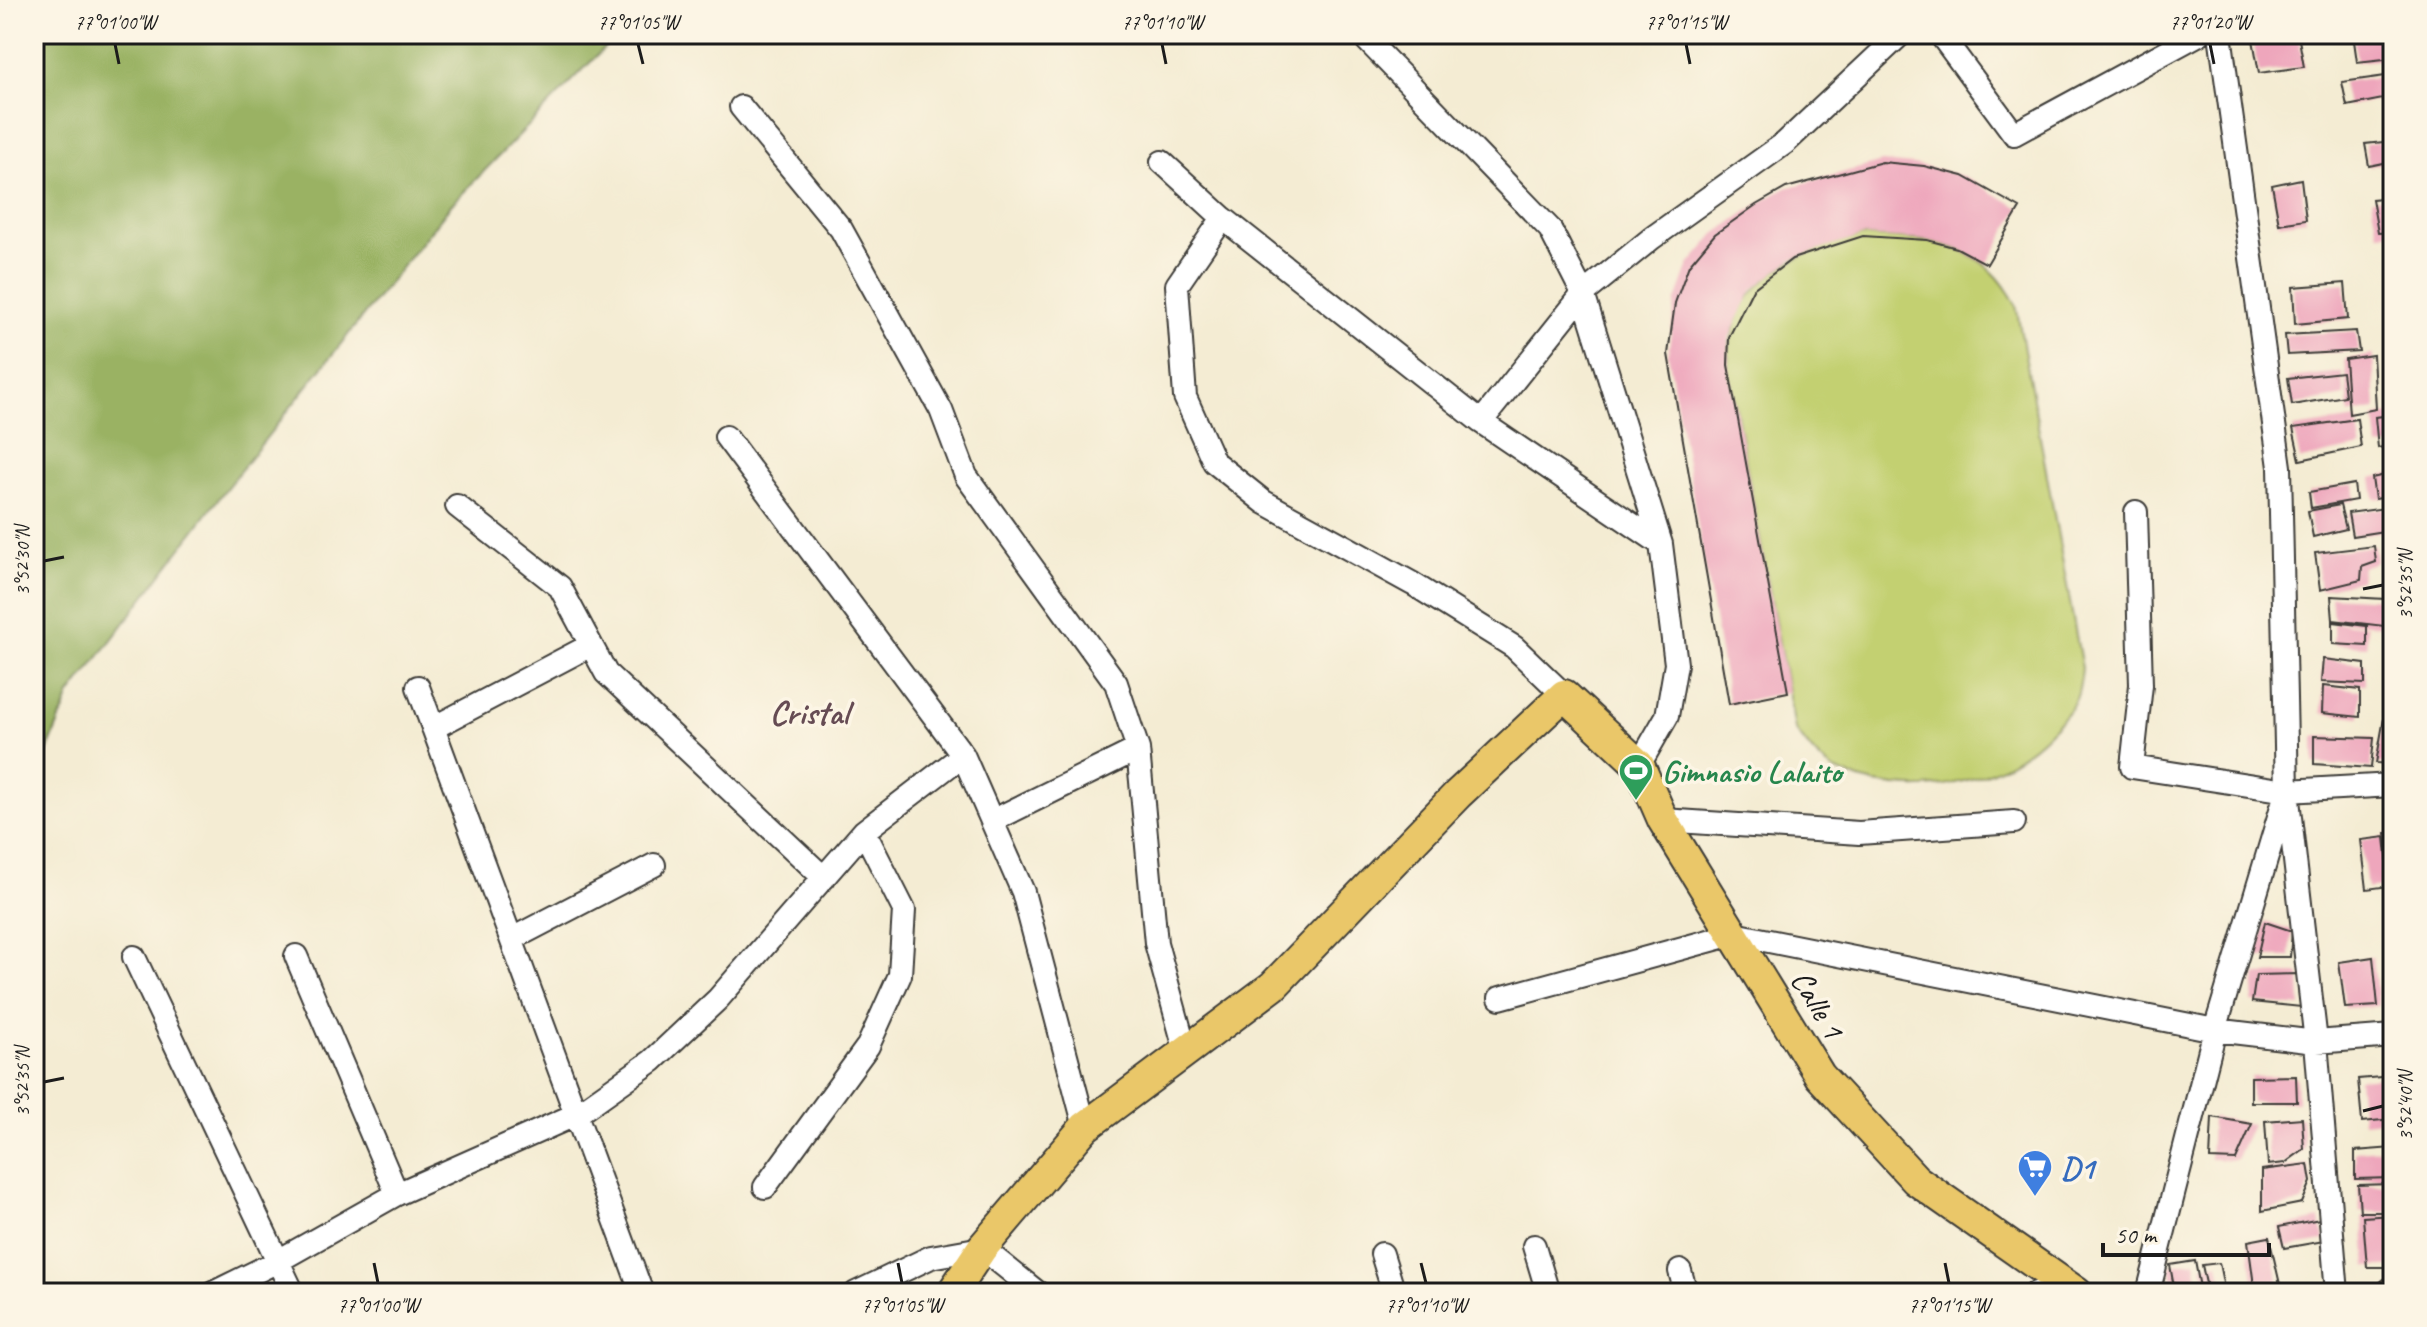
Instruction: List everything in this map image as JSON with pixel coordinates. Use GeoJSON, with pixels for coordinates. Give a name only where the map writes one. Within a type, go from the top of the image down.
{"type":"FeatureCollection","features":[{"type":"Feature","properties":{"kind":"main road","name":"Calle 1"},"geometry":{"type":"LineString","coordinates":[[1564,695],[1639,765],[1663,820],[1820,1076],[1916,1180],[2072,1288]]}},
{"type":"Feature","properties":{"kind":"main road"},"geometry":{"type":"LineString","coordinates":[[952,1293],[982,1248],[1085,1127],[1273,986],[1458,794],[1564,695]]}},
{"type":"Feature","properties":{"kind":"street"},"geometry":{"type":"LineString","coordinates":[[1361,34],[1550,229],[1583,294],[1661,544],[1676,664],[1667,716],[1639,765]]}},
{"type":"Feature","properties":{"kind":"street"},"geometry":{"type":"LineString","coordinates":[[1481,422],[1583,294],[1652,238],[1785,143],[1901,34]]}},
{"type":"Feature","properties":{"kind":"street"},"geometry":{"type":"LineString","coordinates":[[1940,34],[2014,134],[2199,34]]}},
{"type":"Feature","properties":{"kind":"street"},"geometry":{"type":"LineString","coordinates":[[2220,34],[2280,467],[2287,791],[2316,1042],[2337,1293]]}},
{"type":"Feature","properties":{"kind":"street"},"geometry":{"type":"LineString","coordinates":[[741,107],[841,229],[941,410],[966,476],[1116,683],[1138,749],[1156,943],[1186,1052]]}},
{"type":"Feature","properties":{"kind":"street"},"geometry":{"type":"LineString","coordinates":[[1162,162],[1223,218],[1481,422],[1661,544]]}},
{"type":"Feature","properties":{"kind":"street"},"geometry":{"type":"LineString","coordinates":[[1223,218],[1177,285],[1185,397],[1214,462],[1264,502],[1413,584],[1514,647],[1564,695]]}},
{"type":"Feature","properties":{"kind":"street"},"geometry":{"type":"LineString","coordinates":[[726,437],[963,755],[1023,892],[1085,1127]]}},
{"type":"Feature","properties":{"kind":"street"},"geometry":{"type":"LineString","coordinates":[[457,506],[560,587],[606,673],[645,713],[824,878]]}},
{"type":"Feature","properties":{"kind":"street"},"geometry":{"type":"LineString","coordinates":[[2136,512],[2141,685],[2132,767],[2287,791],[2393,785]]}},
{"type":"Feature","properties":{"kind":"street"},"geometry":{"type":"LineString","coordinates":[[433,728],[591,645]]}},
{"type":"Feature","properties":{"kind":"street"},"geometry":{"type":"LineString","coordinates":[[418,687],[642,1293]]}},
{"type":"Feature","properties":{"kind":"street"},"geometry":{"type":"LineString","coordinates":[[992,821],[1138,749]]}},
{"type":"Feature","properties":{"kind":"street"},"geometry":{"type":"LineString","coordinates":[[213,1293],[278,1261],[397,1194],[577,1114],[652,1061],[718,999],[864,831],[963,755]]}},
{"type":"Feature","properties":{"kind":"street"},"geometry":{"type":"LineString","coordinates":[[2148,1293],[2215,1030],[2287,791]]}},
{"type":"Feature","properties":{"kind":"street"},"geometry":{"type":"LineString","coordinates":[[1663,820],[1859,833],[2014,822]]}},
{"type":"Feature","properties":{"kind":"street"},"geometry":{"type":"LineString","coordinates":[[765,1187],[868,1046],[900,975],[904,910],[864,831]]}},
{"type":"Feature","properties":{"kind":"street"},"geometry":{"type":"LineString","coordinates":[[512,939],[654,865]]}},
{"type":"Feature","properties":{"kind":"street"},"geometry":{"type":"LineString","coordinates":[[1500,998],[1734,934],[2215,1030],[2316,1042],[2393,1036]]}},
{"type":"Feature","properties":{"kind":"street"},"geometry":{"type":"LineString","coordinates":[[296,956],[397,1194]]}},
{"type":"Feature","properties":{"kind":"street"},"geometry":{"type":"LineString","coordinates":[[134,957],[293,1293]]}},
{"type":"Feature","properties":{"kind":"street"},"geometry":{"type":"LineString","coordinates":[[1534,1246],[1548,1293]]}},
{"type":"Feature","properties":{"kind":"street"},"geometry":{"type":"LineString","coordinates":[[856,1293],[931,1257],[982,1248],[1038,1293]]}},
{"type":"Feature","properties":{"kind":"street"},"geometry":{"type":"LineString","coordinates":[[1382,1254],[1394,1293]]}},
{"type":"Feature","properties":{"kind":"street"},"geometry":{"type":"LineString","coordinates":[[1680,1271],[1686,1293]]}},
{"type":"Feature","properties":{"kind":"street"},"geometry":{"type":"LineString","coordinates":[[2036,1293],[2072,1288]]}},
{"type":"Feature","properties":{"kind":"green space"},"geometry":{"type":"Polygon","coordinates":[[[34,34],[618,34],[451,205],[225,490],[70,695],[34,783],[34,34]]]}},
{"type":"Feature","properties":{"kind":"green space"},"geometry":{"type":"Polygon","coordinates":[[[1863,236],[1932,242],[1970,255],[2003,283],[2016,305],[2082,668],[2074,703],[2031,748],[1981,776],[1954,783],[1925,787],[1896,786],[1839,772],[1820,759],[1795,729],[1728,365],[1732,336],[1740,312],[1753,292],[1789,263],[1812,252],[1863,236]]]}},
{"type":"Feature","properties":{"kind":"building"},"geometry":{"type":"Polygon","coordinates":[[[2252,34],[2298,34],[2304,67],[2259,73],[2252,34]]]}},
{"type":"Feature","properties":{"kind":"building"},"geometry":{"type":"Polygon","coordinates":[[[2353,34],[2393,34],[2393,58],[2357,62],[2353,34]]]}},
{"type":"Feature","properties":{"kind":"building"},"geometry":{"type":"Polygon","coordinates":[[[2393,75],[2393,97],[2347,106],[2342,82],[2393,75]]]}},
{"type":"Feature","properties":{"kind":"building"},"geometry":{"type":"Polygon","coordinates":[[[2393,141],[2393,161],[2369,166],[2365,144],[2393,141]]]}},
{"type":"Feature","properties":{"kind":"building"},"geometry":{"type":"Polygon","coordinates":[[[1882,162],[1924,166],[1963,176],[2020,208],[1987,264],[1957,248],[1927,240],[1863,236],[1792,259],[1753,289],[1729,337],[1728,365],[1788,692],[1729,704],[1668,354],[1675,303],[1689,265],[1715,234],[1756,205],[1786,188],[1882,162]]]}},
{"type":"Feature","properties":{"kind":"building"},"geometry":{"type":"Polygon","coordinates":[[[2301,179],[2306,220],[2279,224],[2272,185],[2301,179]]]}},
{"type":"Feature","properties":{"kind":"building"},"geometry":{"type":"Polygon","coordinates":[[[2393,197],[2393,232],[2378,233],[2372,199],[2393,197]]]}},
{"type":"Feature","properties":{"kind":"building"},"geometry":{"type":"Polygon","coordinates":[[[2345,283],[2348,319],[2295,324],[2293,287],[2345,283]]]}},
{"type":"Feature","properties":{"kind":"building"},"geometry":{"type":"Polygon","coordinates":[[[2356,331],[2359,351],[2287,355],[2285,335],[2356,331]]]}},
{"type":"Feature","properties":{"kind":"building"},"geometry":{"type":"Polygon","coordinates":[[[2373,355],[2376,409],[2349,414],[2345,359],[2373,355]]]}},
{"type":"Feature","properties":{"kind":"building"},"geometry":{"type":"Polygon","coordinates":[[[2342,372],[2345,396],[2292,405],[2288,378],[2342,372]]]}},
{"type":"Feature","properties":{"kind":"building"},"geometry":{"type":"Polygon","coordinates":[[[2393,415],[2393,445],[2378,448],[2375,417],[2393,415]]]}},
{"type":"Feature","properties":{"kind":"building"},"geometry":{"type":"Polygon","coordinates":[[[2357,419],[2361,447],[2300,460],[2293,428],[2357,419]]]}},
{"type":"Feature","properties":{"kind":"building"},"geometry":{"type":"Polygon","coordinates":[[[2393,473],[2393,496],[2375,499],[2372,478],[2393,473]]]}},
{"type":"Feature","properties":{"kind":"building"},"geometry":{"type":"Polygon","coordinates":[[[2354,484],[2356,500],[2311,508],[2309,492],[2354,484]]]}},
{"type":"Feature","properties":{"kind":"building"},"geometry":{"type":"Polygon","coordinates":[[[2340,505],[2346,529],[2313,537],[2308,511],[2340,505]]]}},
{"type":"Feature","properties":{"kind":"building"},"geometry":{"type":"Polygon","coordinates":[[[2385,508],[2390,530],[2352,536],[2348,513],[2385,508]]]}},
{"type":"Feature","properties":{"kind":"building"},"geometry":{"type":"Polygon","coordinates":[[[2374,546],[2376,562],[2362,567],[2361,580],[2320,590],[2315,553],[2374,546]]]}},
{"type":"Feature","properties":{"kind":"building"},"geometry":{"type":"Polygon","coordinates":[[[2331,596],[2385,599],[2384,626],[2333,620],[2331,596]]]}},
{"type":"Feature","properties":{"kind":"building"},"geometry":{"type":"Polygon","coordinates":[[[2333,622],[2367,626],[2367,646],[2333,644],[2333,622]]]}},
{"type":"Feature","properties":{"kind":"building"},"geometry":{"type":"Polygon","coordinates":[[[2323,659],[2365,664],[2365,684],[2321,682],[2323,659]]]}},
{"type":"Feature","properties":{"kind":"building"},"geometry":{"type":"Polygon","coordinates":[[[2323,686],[2360,690],[2360,717],[2322,713],[2323,686]]]}},
{"type":"Feature","properties":{"kind":"building"},"geometry":{"type":"Polygon","coordinates":[[[2384,718],[2393,721],[2393,764],[2376,763],[2384,718]]]}},
{"type":"Feature","properties":{"kind":"building"},"geometry":{"type":"Polygon","coordinates":[[[2314,736],[2374,738],[2371,768],[2314,764],[2314,736]]]}},
{"type":"Feature","properties":{"kind":"building"},"geometry":{"type":"Polygon","coordinates":[[[2386,833],[2393,833],[2393,881],[2391,881],[2386,833]]]}},
{"type":"Feature","properties":{"kind":"building"},"geometry":{"type":"Polygon","coordinates":[[[2385,837],[2390,886],[2367,889],[2361,840],[2385,837]]]}},
{"type":"Feature","properties":{"kind":"building"},"geometry":{"type":"Polygon","coordinates":[[[2265,922],[2292,931],[2290,957],[2257,957],[2265,922]]]}},
{"type":"Feature","properties":{"kind":"building"},"geometry":{"type":"Polygon","coordinates":[[[2393,951],[2393,1003],[2389,1003],[2387,952],[2393,951]]]}},
{"type":"Feature","properties":{"kind":"building"},"geometry":{"type":"Polygon","coordinates":[[[2373,957],[2378,1006],[2345,1008],[2339,962],[2373,957]]]}},
{"type":"Feature","properties":{"kind":"building"},"geometry":{"type":"Polygon","coordinates":[[[2300,974],[2301,1007],[2252,1002],[2256,975],[2300,974]]]}},
{"type":"Feature","properties":{"kind":"building"},"geometry":{"type":"Polygon","coordinates":[[[2296,1076],[2297,1102],[2251,1102],[2251,1077],[2296,1076]]]}},
{"type":"Feature","properties":{"kind":"building"},"geometry":{"type":"Polygon","coordinates":[[[2393,1076],[2393,1119],[2362,1122],[2358,1079],[2393,1076]]]}},
{"type":"Feature","properties":{"kind":"building"},"geometry":{"type":"Polygon","coordinates":[[[2212,1117],[2252,1124],[2236,1160],[2210,1159],[2212,1117]]]}},
{"type":"Feature","properties":{"kind":"building"},"geometry":{"type":"Polygon","coordinates":[[[2302,1118],[2304,1149],[2285,1163],[2268,1165],[2265,1121],[2302,1118]]]}},
{"type":"Feature","properties":{"kind":"building"},"geometry":{"type":"Polygon","coordinates":[[[2393,1148],[2393,1178],[2355,1179],[2355,1151],[2393,1148]]]}},
{"type":"Feature","properties":{"kind":"building"},"geometry":{"type":"Polygon","coordinates":[[[2308,1164],[2311,1182],[2302,1203],[2262,1211],[2262,1170],[2308,1164]]]}},
{"type":"Feature","properties":{"kind":"building"},"geometry":{"type":"Polygon","coordinates":[[[2391,1184],[2393,1212],[2360,1212],[2358,1185],[2391,1184]]]}},
{"type":"Feature","properties":{"kind":"building"},"geometry":{"type":"Polygon","coordinates":[[[2393,1215],[2393,1267],[2367,1267],[2363,1217],[2393,1215]]]}},
{"type":"Feature","properties":{"kind":"building"},"geometry":{"type":"Polygon","coordinates":[[[2320,1219],[2324,1241],[2284,1248],[2279,1227],[2320,1219]]]}},
{"type":"Feature","properties":{"kind":"building"},"geometry":{"type":"Polygon","coordinates":[[[2269,1237],[2282,1293],[2255,1293],[2248,1241],[2269,1237]]]}},
{"type":"Feature","properties":{"kind":"building"},"geometry":{"type":"Polygon","coordinates":[[[2195,1261],[2201,1293],[2175,1293],[2170,1265],[2195,1261]]]}},
{"type":"Feature","properties":{"kind":"building"},"geometry":{"type":"Polygon","coordinates":[[[2219,1263],[2225,1293],[2208,1293],[2202,1265],[2219,1263]]]}},
{"type":"Feature","properties":{"kind":"place","name":"Gimnasio Lalaito"},"geometry":{"type":"Point","coordinates":[1636,802]}},
{"type":"Feature","properties":{"kind":"place","name":"D1"},"geometry":{"type":"Point","coordinates":[2035,1198]}},
{"type":"Feature","properties":{"kind":"district","name":"Cristal"},"geometry":{"type":"Point","coordinates":[809,712]}}]}
